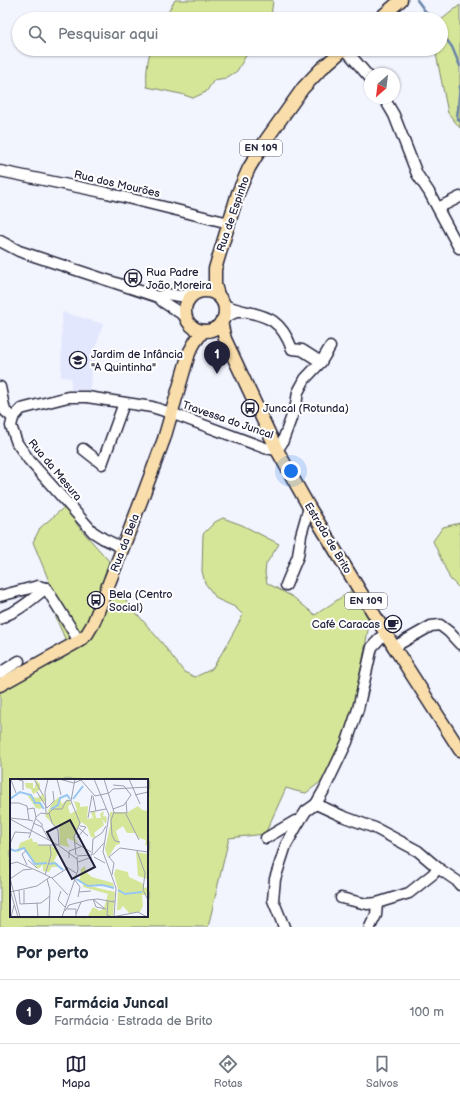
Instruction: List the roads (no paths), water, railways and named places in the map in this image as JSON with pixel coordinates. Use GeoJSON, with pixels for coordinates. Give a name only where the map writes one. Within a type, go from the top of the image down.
{"type":"FeatureCollection","features":[{"type":"Feature","properties":{"kind":"main road"},"geometry":{"type":"LineString","coordinates":[[387,12],[401,0]]}},
{"type":"Feature","properties":{"kind":"main road","name":"Rua de Espinho"},"geometry":{"type":"LineString","coordinates":[[221,300],[215,285],[215,269],[238,193],[248,168],[303,88],[336,56]]}},
{"type":"Feature","properties":{"kind":"main road","name":"Rua de Espinho"},"geometry":{"type":"LineString","coordinates":[[195,292],[205,284],[215,269]]}},
{"type":"Feature","properties":{"kind":"main road"},"geometry":{"type":"LineString","coordinates":[[195,292],[205,290],[212,292],[221,300]]}},
{"type":"Feature","properties":{"kind":"main road","name":"EN 109"},"geometry":{"type":"LineString","coordinates":[[186,319],[184,310],[185,304],[188,298],[195,292]]}},
{"type":"Feature","properties":{"kind":"main road","name":"EN 109"},"geometry":{"type":"LineString","coordinates":[[221,300],[225,311],[223,320]]}},
{"type":"Feature","properties":{"kind":"main road"},"geometry":{"type":"LineString","coordinates":[[186,319],[192,327],[198,330],[219,334],[225,339]]}},
{"type":"Feature","properties":{"kind":"main road","name":"Rua da Bela"},"geometry":{"type":"LineString","coordinates":[[186,319],[189,354]]}},
{"type":"Feature","properties":{"kind":"main road"},"geometry":{"type":"LineString","coordinates":[[207,331],[217,327],[223,320]]}},
{"type":"Feature","properties":{"kind":"main road","name":"Estrada de Brito"},"geometry":{"type":"LineString","coordinates":[[223,320],[225,339],[277,450],[309,507],[385,633],[460,749]]}},
{"type":"Feature","properties":{"kind":"main road","name":"Rua da Bela"},"geometry":{"type":"LineString","coordinates":[[0,685],[79,641],[93,624],[164,439],[189,354],[194,342],[207,331]]}},
{"type":"Feature","properties":{"kind":"street"},"geometry":{"type":"LineString","coordinates":[[350,56],[364,71]]}},
{"type":"Feature","properties":{"kind":"street"},"geometry":{"type":"LineString","coordinates":[[387,104],[394,116],[417,174],[438,208],[459,248]]}},
{"type":"Feature","properties":{"kind":"street","name":"Rua dos Mourões"},"geometry":{"type":"LineString","coordinates":[[0,171],[107,193],[229,222]]}},
{"type":"Feature","properties":{"kind":"street"},"geometry":{"type":"LineString","coordinates":[[438,208],[460,197]]}},
{"type":"Feature","properties":{"kind":"street"},"geometry":{"type":"LineString","coordinates":[[0,241],[19,251],[158,297],[186,319]]}},
{"type":"Feature","properties":{"kind":"street"},"geometry":{"type":"LineString","coordinates":[[158,297],[166,294],[180,296],[195,292]]}},
{"type":"Feature","properties":{"kind":"street"},"geometry":{"type":"LineString","coordinates":[[221,300],[245,312]]}},
{"type":"Feature","properties":{"kind":"street"},"geometry":{"type":"LineString","coordinates":[[223,320],[236,312],[260,314],[269,318],[280,327],[288,338],[292,349],[302,350],[322,362]]}},
{"type":"Feature","properties":{"kind":"street"},"geometry":{"type":"LineString","coordinates":[[277,450],[282,443],[296,405],[298,392],[305,379],[322,362],[330,347]]}},
{"type":"Feature","properties":{"kind":"street","name":"Rua da Mesura"},"geometry":{"type":"LineString","coordinates":[[0,387],[5,411],[13,418],[11,426],[17,443],[29,460],[92,532],[123,548]]}},
{"type":"Feature","properties":{"kind":"street","name":"Travessa do Juncal"},"geometry":{"type":"LineString","coordinates":[[13,418],[21,409],[68,397],[87,397],[152,407],[265,448],[277,450]]}},
{"type":"Feature","properties":{"kind":"street"},"geometry":{"type":"LineString","coordinates":[[83,450],[102,464],[124,403]]}},
{"type":"Feature","properties":{"kind":"street"},"geometry":{"type":"LineString","coordinates":[[286,585],[298,556],[309,507]]}},
{"type":"Feature","properties":{"kind":"street"},"geometry":{"type":"LineString","coordinates":[[0,596],[38,586],[46,588],[79,641]]}},
{"type":"Feature","properties":{"kind":"street"},"geometry":{"type":"LineString","coordinates":[[0,619],[22,607],[46,588]]}},
{"type":"Feature","properties":{"kind":"street"},"geometry":{"type":"LineString","coordinates":[[394,647],[431,626],[440,625],[460,644]]}},
{"type":"Feature","properties":{"kind":"street"},"geometry":{"type":"LineString","coordinates":[[284,927],[274,900],[275,879],[286,845],[306,811],[316,804],[347,742],[358,709],[372,647],[385,633]]}},
{"type":"Feature","properties":{"kind":"street"},"geometry":{"type":"LineString","coordinates":[[0,673],[19,661]]}},
{"type":"Feature","properties":{"kind":"street"},"geometry":{"type":"LineString","coordinates":[[316,804],[342,816],[375,828],[418,851],[438,868],[457,881],[460,885]]}},
{"type":"Feature","properties":{"kind":"street"},"geometry":{"type":"LineString","coordinates":[[266,838],[295,821],[299,822]]}},
{"type":"Feature","properties":{"kind":"street"},"geometry":{"type":"LineString","coordinates":[[341,898],[367,904],[377,903],[409,893],[433,874],[438,868]]}},
{"type":"Feature","properties":{"kind":"street"},"geometry":{"type":"LineString","coordinates":[[370,927],[376,915],[377,903]]}},
{"type":"Feature","properties":{"kind":"waterway"},"geometry":{"type":"LineString","coordinates":[[417,0],[426,12]]}},
{"type":"Feature","properties":{"kind":"waterway"},"geometry":{"type":"LineString","coordinates":[[448,42],[460,66]]}},
{"type":"Feature","properties":{"kind":"waterway"},"geometry":{"type":"LineString","coordinates":[[460,86],[457,118],[460,121]]}},
{"type":"Feature","properties":{"kind":"place","name":"Rua Padre João Moreira"},"geometry":{"type":"Point","coordinates":[133,278]}},
{"type":"Feature","properties":{"kind":"place","name":"Jardim de Infância \"A Quintinha\""},"geometry":{"type":"Point","coordinates":[78,360]}},
{"type":"Feature","properties":{"kind":"place","name":"Farmácia Juncal"},"geometry":{"type":"Point","coordinates":[217,374]}},
{"type":"Feature","properties":{"kind":"place","name":"Juncal (Rotunda)"},"geometry":{"type":"Point","coordinates":[250,408]}},
{"type":"Feature","properties":{"kind":"place","name":"Bela (Centro Social)"},"geometry":{"type":"Point","coordinates":[96,600]}},
{"type":"Feature","properties":{"kind":"place","name":"Café Caracas"},"geometry":{"type":"Point","coordinates":[393,624]}}]}
